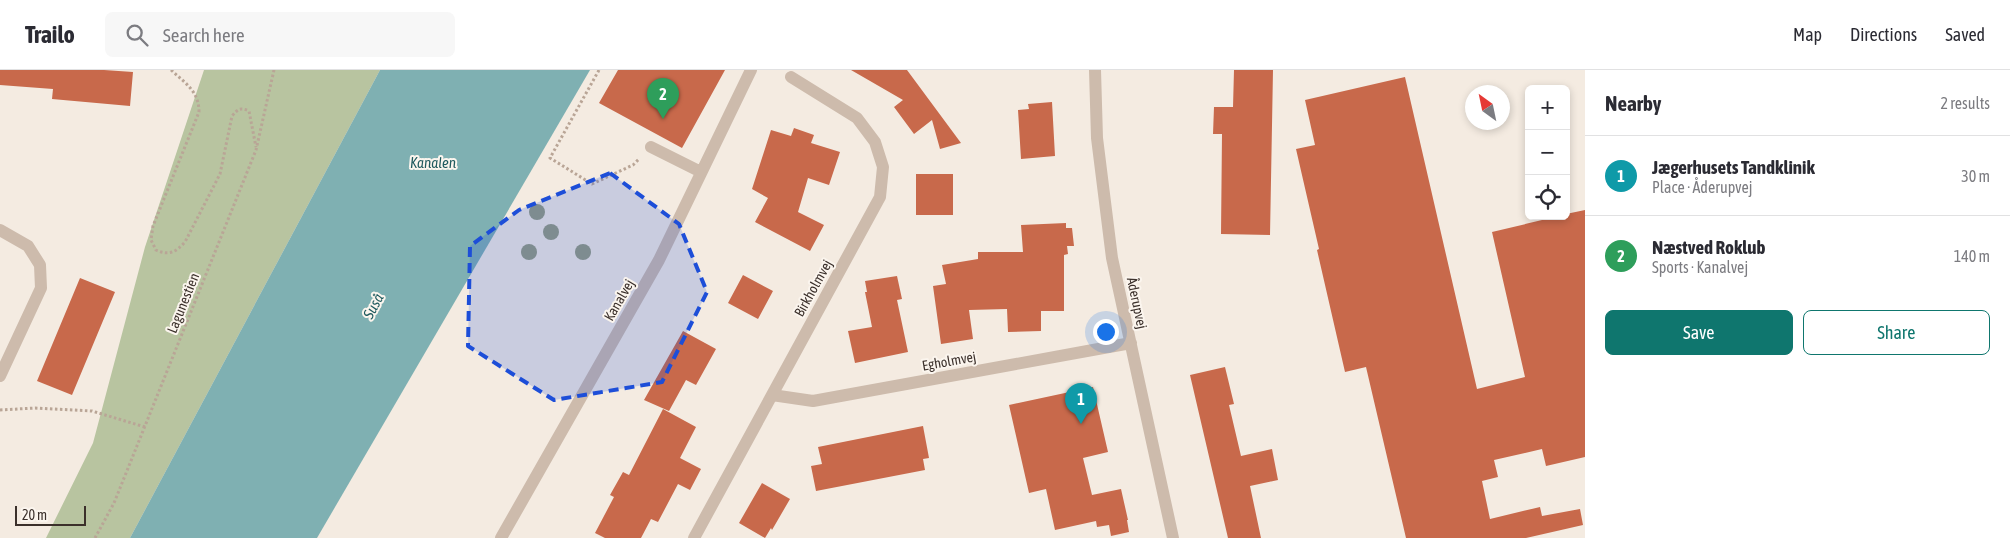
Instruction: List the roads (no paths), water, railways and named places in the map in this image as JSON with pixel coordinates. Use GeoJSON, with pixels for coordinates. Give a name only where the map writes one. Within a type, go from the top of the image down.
{"type":"FeatureCollection","features":[{"type":"Feature","properties":{"kind":"street","name":"Kanalvej"},"geometry":{"type":"LineString","coordinates":[[501,538],[659,260],[750,70]]}},
{"type":"Feature","properties":{"kind":"street","name":"Åderupvej"},"geometry":{"type":"LineString","coordinates":[[1095,70],[1097,138],[1112,258],[1173,538]]}},
{"type":"Feature","properties":{"kind":"street","name":"Birkholmvej"},"geometry":{"type":"LineString","coordinates":[[694,538],[880,197],[883,167],[875,142],[857,118],[791,77]]}},
{"type":"Feature","properties":{"kind":"street"},"geometry":{"type":"LineString","coordinates":[[651,147],[701,172]]}},
{"type":"Feature","properties":{"kind":"street"},"geometry":{"type":"LineString","coordinates":[[0,230],[28,246],[40,265],[41,288],[0,376]]}},
{"type":"Feature","properties":{"kind":"street","name":"Egholmvej"},"geometry":{"type":"LineString","coordinates":[[772,395],[813,401],[1130,343]]}},
{"type":"Feature","properties":{"kind":"water","name":"Kanalen"},"geometry":{"type":"Polygon","coordinates":[[[380,70],[590,70],[317,538],[130,538],[380,70]]]}},
{"type":"Feature","properties":{"kind":"place","name":"Næstved Roklub"},"geometry":{"type":"Point","coordinates":[663,119]}},
{"type":"Feature","properties":{"kind":"place","name":"Jægerhusets Tandklinik"},"geometry":{"type":"Point","coordinates":[1081,424]}},
{"type":"Feature","properties":{"kind":"water label","name":"Suså"},"geometry":{"type":"Point","coordinates":[373,306]}}]}
